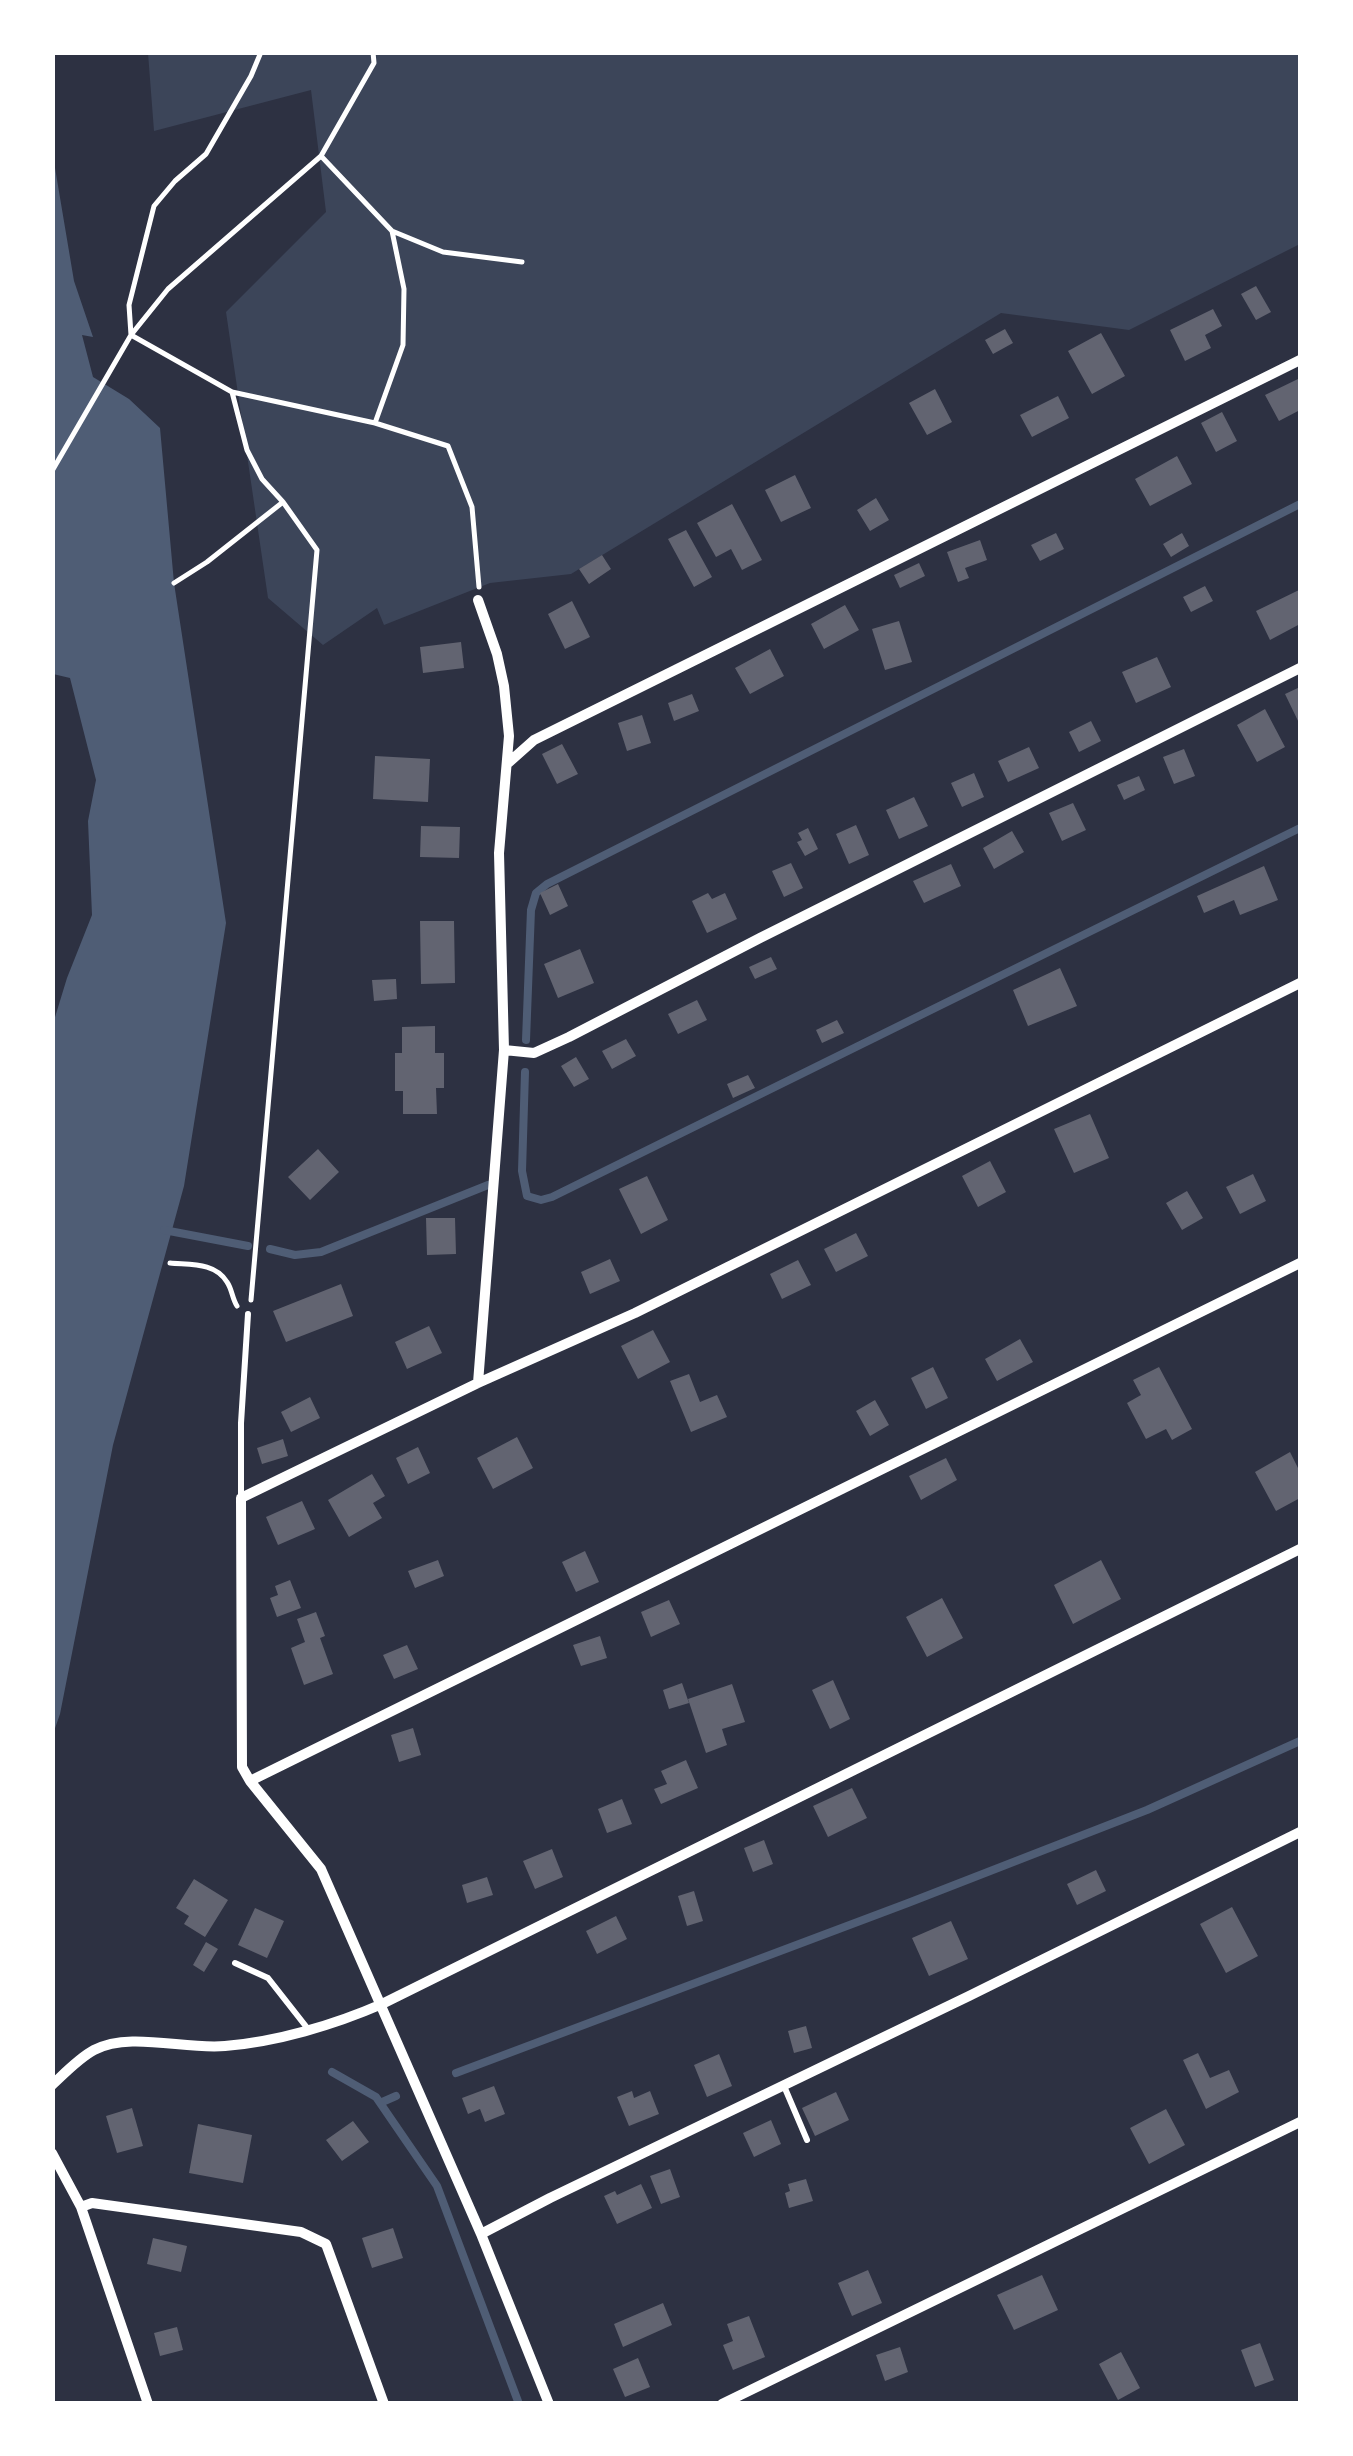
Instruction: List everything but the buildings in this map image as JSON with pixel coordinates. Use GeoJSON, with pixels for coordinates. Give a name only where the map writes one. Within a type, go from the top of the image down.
{"type":"FeatureCollection","features":[{"type":"Feature","properties":{"kind":"street"},"geometry":{"type":"LineString","coordinates":[[507,764],[534,740],[1300,360]]}},
{"type":"Feature","properties":{"kind":"street"},"geometry":{"type":"LineString","coordinates":[[478,600],[497,654],[509,736],[499,854],[504,1050],[478,1384]]}},
{"type":"Feature","properties":{"kind":"street"},"geometry":{"type":"LineString","coordinates":[[504,1050],[534,1054],[1300,668]]}},
{"type":"Feature","properties":{"kind":"street"},"geometry":{"type":"LineString","coordinates":[[549,2404],[481,2234],[320,1868],[242,1767],[241,1498],[635,1312],[1300,983]]}},
{"type":"Feature","properties":{"kind":"street"},"geometry":{"type":"LineString","coordinates":[[250,1781],[1300,1263]]}},
{"type":"Feature","properties":{"kind":"street"},"geometry":{"type":"LineString","coordinates":[[52,2085],[95,2049],[116,2043],[224,2046],[346,2020],[1300,1549]]}},
{"type":"Feature","properties":{"kind":"street"},"geometry":{"type":"LineString","coordinates":[[481,2234],[1300,1832]]}},
{"type":"Feature","properties":{"kind":"street"},"geometry":{"type":"LineString","coordinates":[[722,2404],[1300,2122]]}},
{"type":"Feature","properties":{"kind":"street"},"geometry":{"type":"LineString","coordinates":[[52,2154],[81,2206],[148,2404]]}},
{"type":"Feature","properties":{"kind":"street"},"geometry":{"type":"LineString","coordinates":[[81,2206],[92,2202],[301,2232],[326,2244],[384,2404]]}},
{"type":"Feature","properties":{"kind":"lane"},"geometry":{"type":"LineString","coordinates":[[241,1498],[240,1423],[248,1317]]}},
{"type":"Feature","properties":{"kind":"lane"},"geometry":{"type":"LineString","coordinates":[[236,1963],[268,1978],[308,2029]]}},
{"type":"Feature","properties":{"kind":"lane"},"geometry":{"type":"LineString","coordinates":[[784,2085],[807,2140]]}},
{"type":"Feature","properties":{"kind":"path"},"geometry":{"type":"LineString","coordinates":[[131,335],[129,305],[154,206],[206,154],[261,52]]}},
{"type":"Feature","properties":{"kind":"path"},"geometry":{"type":"LineString","coordinates":[[52,471],[131,335],[168,289],[321,156],[374,62],[373,52]]}},
{"type":"Feature","properties":{"kind":"path"},"geometry":{"type":"LineString","coordinates":[[321,156],[392,232],[443,252],[522,262]]}},
{"type":"Feature","properties":{"kind":"path"},"geometry":{"type":"LineString","coordinates":[[375,423],[404,345],[404,289],[392,232]]}},
{"type":"Feature","properties":{"kind":"path"},"geometry":{"type":"LineString","coordinates":[[131,335],[232,392],[375,423],[448,446],[472,506],[478,600]]}},
{"type":"Feature","properties":{"kind":"path"},"geometry":{"type":"LineString","coordinates":[[232,392],[246,450],[262,479],[317,550],[248,1317]]}},
{"type":"Feature","properties":{"kind":"path"},"geometry":{"type":"LineString","coordinates":[[174,583],[208,562],[282,502]]}},
{"type":"Feature","properties":{"kind":"path"},"geometry":{"type":"LineString","coordinates":[[170,1263],[209,1266],[229,1284],[233,1298],[248,1317]]}},
{"type":"Feature","properties":{"kind":"shaded area"},"geometry":{"type":"Polygon","coordinates":[[[148,53],[1300,53],[1300,244],[1129,330],[1001,313],[571,574],[490,583],[384,625],[377,608],[323,645],[268,598],[226,312],[326,212],[311,90],[154,131],[148,53]]]}},
{"type":"Feature","properties":{"kind":"shaded area"},"geometry":{"type":"Polygon","coordinates":[[[52,150],[74,281],[93,337],[82,335],[93,377],[129,399],[160,428],[174,583],[226,923],[184,1186],[113,1445],[53,1734],[52,1027],[92,915],[88,821],[96,780],[70,678],[53,674],[52,150]]]}},
{"type":"Feature","properties":{"kind":"waterway"},"geometry":{"type":"LineString","coordinates":[[526,1040],[531,910],[536,893],[547,884],[1300,504]]}},
{"type":"Feature","properties":{"kind":"waterway"},"geometry":{"type":"LineString","coordinates":[[525,1072],[522,1171],[527,1196],[541,1200],[1300,828]]}},
{"type":"Feature","properties":{"kind":"waterway"},"geometry":{"type":"LineString","coordinates":[[270,1249],[295,1255],[321,1252],[488,1185]]}},
{"type":"Feature","properties":{"kind":"waterway"},"geometry":{"type":"LineString","coordinates":[[164,1230],[248,1246]]}},
{"type":"Feature","properties":{"kind":"waterway"},"geometry":{"type":"LineString","coordinates":[[456,2073],[1147,1810],[1300,1741]]}},
{"type":"Feature","properties":{"kind":"waterway"},"geometry":{"type":"LineString","coordinates":[[332,2072],[376,2097],[437,2186],[519,2404]]}},
{"type":"Feature","properties":{"kind":"waterway"},"geometry":{"type":"LineString","coordinates":[[380,2103],[396,2096]]}}]}
